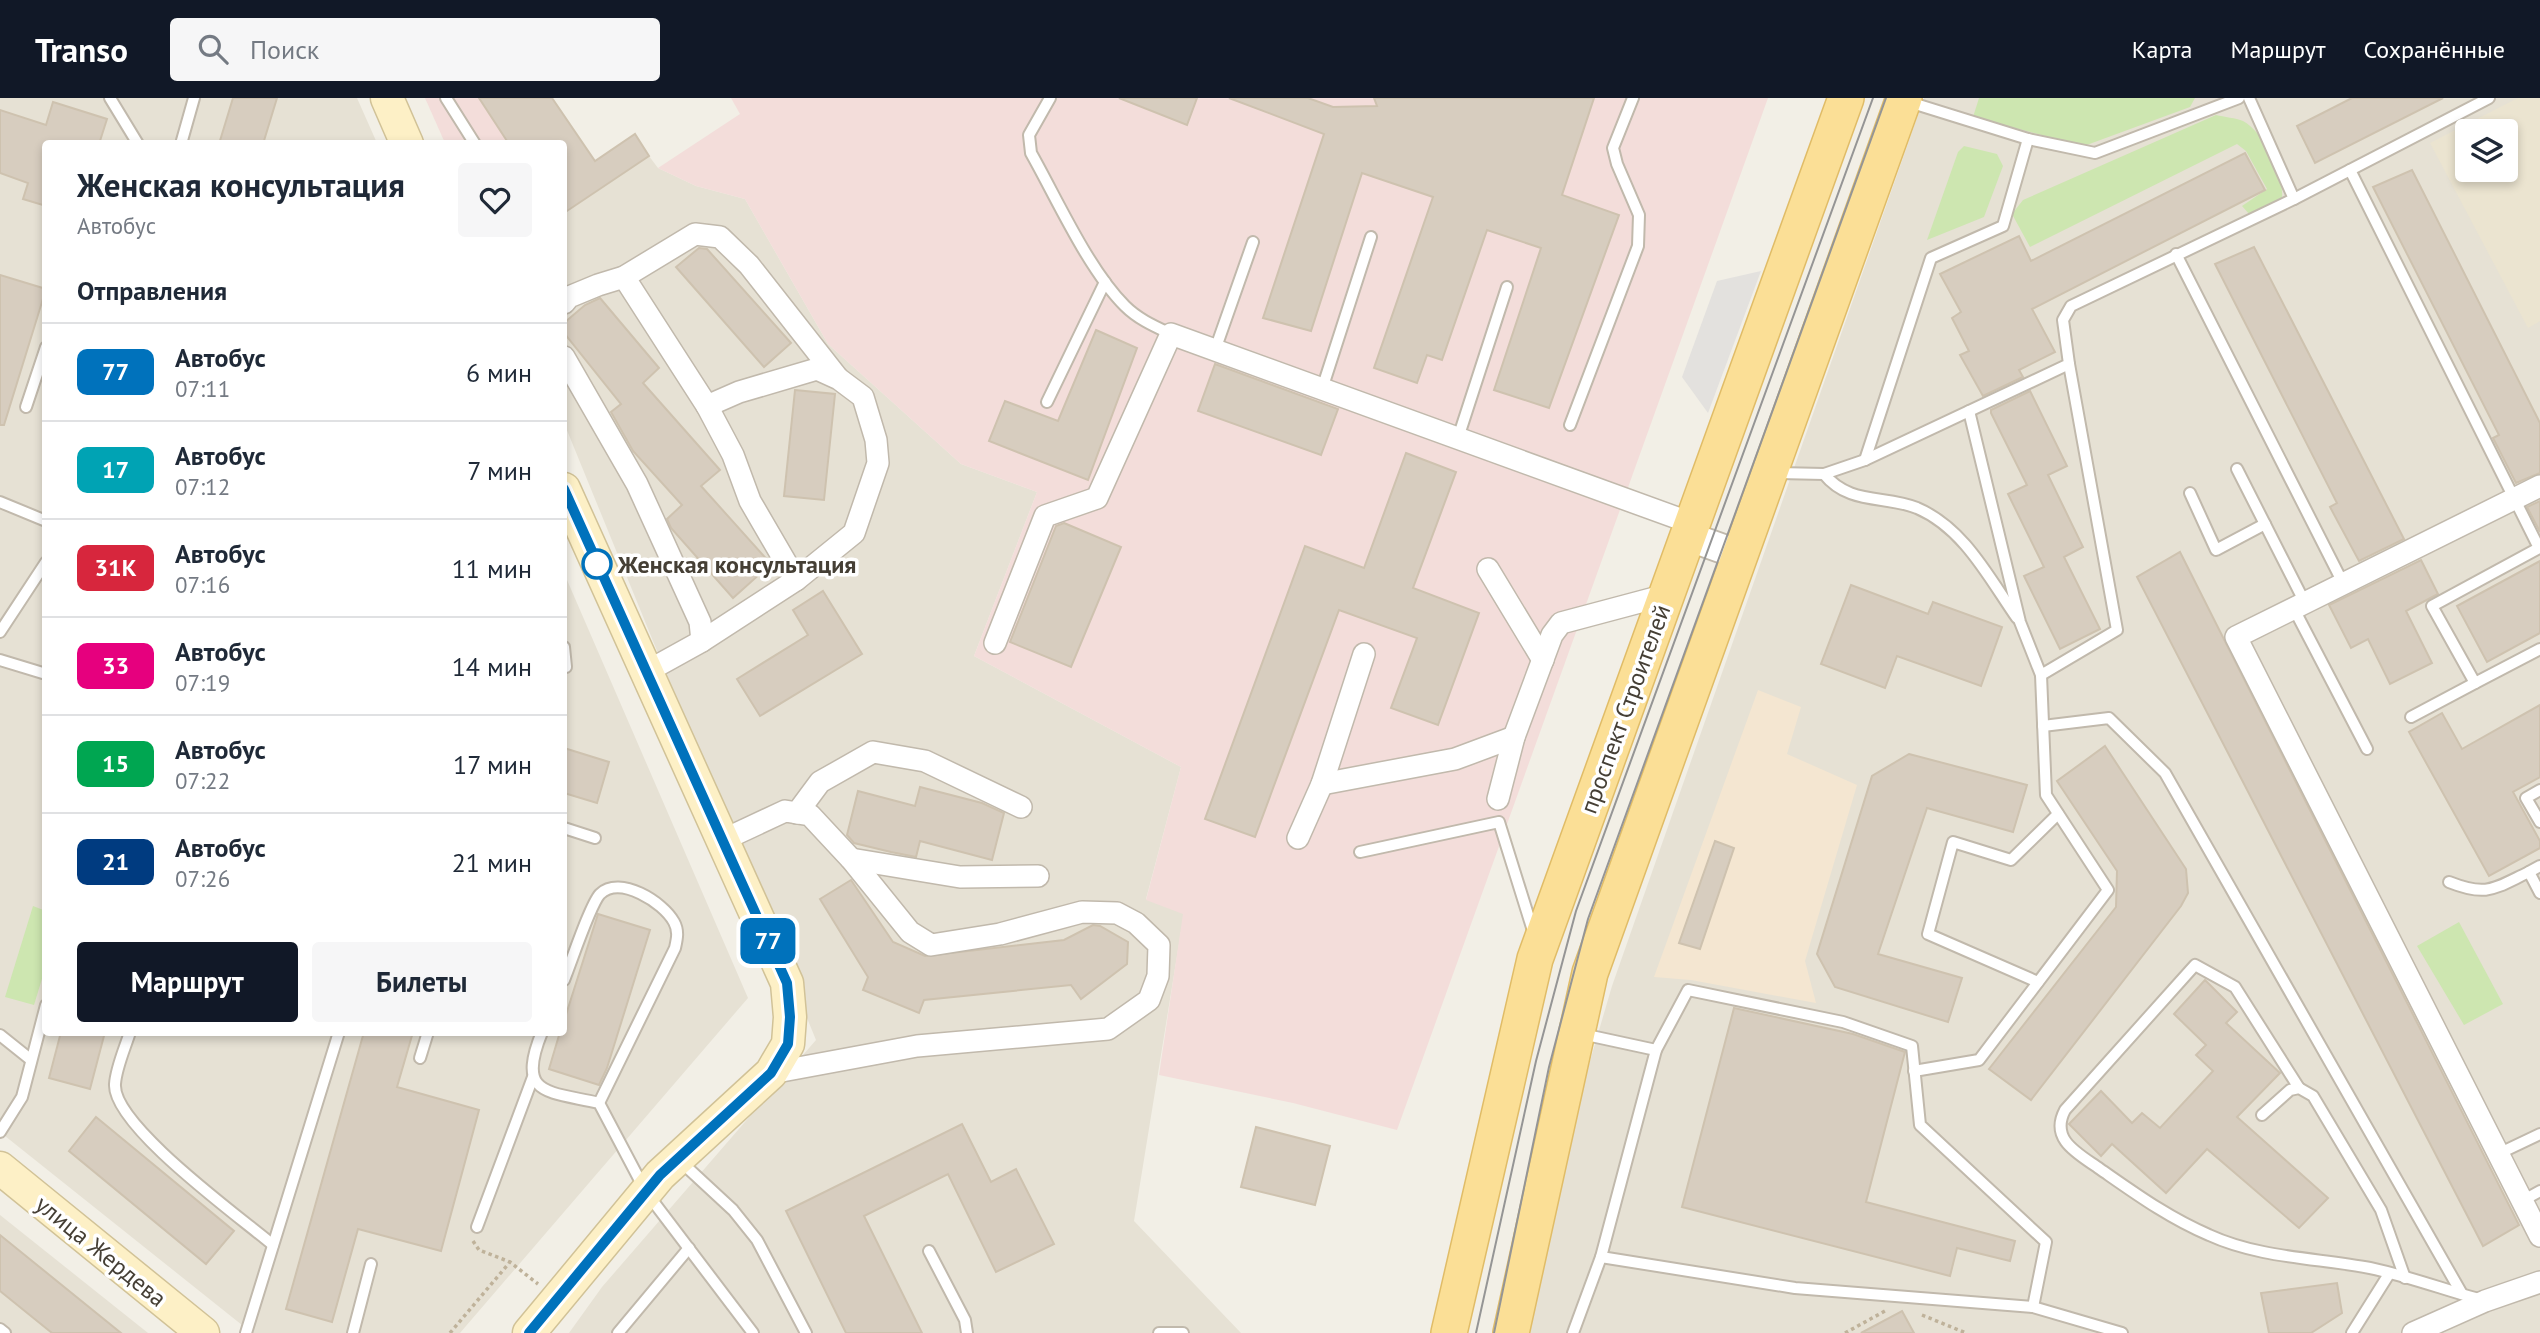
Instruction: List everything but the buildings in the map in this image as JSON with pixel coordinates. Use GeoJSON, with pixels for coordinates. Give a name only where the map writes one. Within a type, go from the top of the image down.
{"type":"FeatureCollection","features":[{"type":"Feature","properties":{"kind":"main road"},"geometry":{"type":"LineString","coordinates":[[387,98],[405,140]]}},
{"type":"Feature","properties":{"kind":"main road","name":"проспект Строителей"},"geometry":{"type":"LineString","coordinates":[[1449,1333],[1538,950],[1846,98]]}},
{"type":"Feature","properties":{"kind":"main road"},"geometry":{"type":"LineString","coordinates":[[1511,1333],[1590,973],[1904,99]]}},
{"type":"Feature","properties":{"kind":"main road"},"geometry":{"type":"LineString","coordinates":[[529,1333],[677,1158],[771,1073],[788,1044],[790,1017],[787,983],[567,496]]}},
{"type":"Feature","properties":{"kind":"main road","name":"улица Жердева"},"geometry":{"type":"LineString","coordinates":[[0,1168],[203,1333]]}},
{"type":"Feature","properties":{"kind":"street"},"geometry":{"type":"LineString","coordinates":[[567,299],[624,277],[695,234],[720,237],[749,265],[839,379]]}},
{"type":"Feature","properties":{"kind":"street"},"geometry":{"type":"LineString","coordinates":[[624,277],[707,406],[733,455],[750,501],[796,580]]}},
{"type":"Feature","properties":{"kind":"street"},"geometry":{"type":"LineString","coordinates":[[995,643],[1045,516],[1097,498],[1171,334],[1458,438],[1689,529],[1740,555]]}},
{"type":"Feature","properties":{"kind":"street"},"geometry":{"type":"LineString","coordinates":[[567,362],[637,484],[700,622],[702,641]]}},
{"type":"Feature","properties":{"kind":"street"},"geometry":{"type":"LineString","coordinates":[[646,672],[702,641],[796,580],[854,533],[878,463],[876,440],[863,397],[839,379],[817,369],[739,392],[707,406]]}},
{"type":"Feature","properties":{"kind":"street"},"geometry":{"type":"LineString","coordinates":[[2540,486],[2236,637],[2498,1154],[2531,1196],[2540,1237]]}},
{"type":"Feature","properties":{"kind":"street"},"geometry":{"type":"LineString","coordinates":[[1488,569],[1543,660]]}},
{"type":"Feature","properties":{"kind":"street"},"geometry":{"type":"LineString","coordinates":[[1498,799],[1514,737],[1552,635],[1561,624],[1666,594]]}},
{"type":"Feature","properties":{"kind":"street"},"geometry":{"type":"LineString","coordinates":[[1298,838],[1322,784],[1364,653]]}},
{"type":"Feature","properties":{"kind":"street"},"geometry":{"type":"LineString","coordinates":[[1322,784],[1455,759],[1514,737]]}},
{"type":"Feature","properties":{"kind":"street"},"geometry":{"type":"LineString","coordinates":[[797,813],[820,782],[873,752],[925,761],[1021,807]]}},
{"type":"Feature","properties":{"kind":"street"},"geometry":{"type":"LineString","coordinates":[[723,840],[785,811],[810,815],[851,859],[911,932],[931,945],[1000,934],[1082,912],[1116,913],[1136,923],[1159,945],[1158,976],[1149,1000],[1108,1029],[917,1046],[771,1073]]}},
{"type":"Feature","properties":{"kind":"street"},"geometry":{"type":"LineString","coordinates":[[851,859],[960,877],[1038,876]]}},
{"type":"Feature","properties":{"kind":"street"},"geometry":{"type":"LineString","coordinates":[[2427,1330],[2485,1301],[2540,1282]]}},
{"type":"Feature","properties":{"kind":"lane"},"geometry":{"type":"LineString","coordinates":[[110,98],[136,140]]}},
{"type":"Feature","properties":{"kind":"lane"},"geometry":{"type":"LineString","coordinates":[[182,140],[194,98]]}},
{"type":"Feature","properties":{"kind":"lane"},"geometry":{"type":"LineString","coordinates":[[446,98],[472,140]]}},
{"type":"Feature","properties":{"kind":"lane"},"geometry":{"type":"LineString","coordinates":[[1050,98],[1029,135],[1031,153],[1105,282],[1125,306],[1143,321],[1171,334]]}},
{"type":"Feature","properties":{"kind":"lane"},"geometry":{"type":"LineString","coordinates":[[1570,425],[1638,246],[1639,215],[1617,164],[1614,148],[1633,98]]}},
{"type":"Feature","properties":{"kind":"lane"},"geometry":{"type":"LineString","coordinates":[[1904,99],[2028,139],[2095,153],[2239,98]]}},
{"type":"Feature","properties":{"kind":"lane"},"geometry":{"type":"LineString","coordinates":[[2249,98],[2294,199]]}},
{"type":"Feature","properties":{"kind":"lane"},"geometry":{"type":"LineString","coordinates":[[2041,675],[2117,630],[2069,364],[2063,320],[2071,306],[2294,199],[2490,98]]}},
{"type":"Feature","properties":{"kind":"lane"},"geometry":{"type":"LineString","coordinates":[[1865,460],[1931,258],[2003,226],[2028,139]]}},
{"type":"Feature","properties":{"kind":"lane"},"geometry":{"type":"LineString","coordinates":[[2350,170],[2539,548],[2432,606],[2475,683]]}},
{"type":"Feature","properties":{"kind":"lane"},"geometry":{"type":"LineString","coordinates":[[1322,389],[1371,237]]}},
{"type":"Feature","properties":{"kind":"lane"},"geometry":{"type":"LineString","coordinates":[[1215,350],[1253,242]]}},
{"type":"Feature","properties":{"kind":"lane"},"geometry":{"type":"LineString","coordinates":[[2176,254],[2344,585]]}},
{"type":"Feature","properties":{"kind":"lane"},"geometry":{"type":"LineString","coordinates":[[1047,402],[1105,282]]}},
{"type":"Feature","properties":{"kind":"lane"},"geometry":{"type":"LineString","coordinates":[[1458,438],[1507,288]]}},
{"type":"Feature","properties":{"kind":"lane"},"geometry":{"type":"LineString","coordinates":[[26,407],[42,359]]}},
{"type":"Feature","properties":{"kind":"lane"},"geometry":{"type":"LineString","coordinates":[[1769,473],[1824,474],[1865,460],[2069,364]]}},
{"type":"Feature","properties":{"kind":"lane"},"geometry":{"type":"LineString","coordinates":[[1914,1071],[1979,1060],[2108,890],[2046,795],[2041,675],[2020,622],[1969,411]]}},
{"type":"Feature","properties":{"kind":"lane"},"geometry":{"type":"LineString","coordinates":[[2237,469],[2265,524],[2367,749]]}},
{"type":"Feature","properties":{"kind":"lane"},"geometry":{"type":"LineString","coordinates":[[1824,474],[1838,490],[1916,508],[1949,528],[1970,550],[2020,622]]}},
{"type":"Feature","properties":{"kind":"lane"},"geometry":{"type":"LineString","coordinates":[[2190,493],[2216,550],[2265,524]]}},
{"type":"Feature","properties":{"kind":"lane"},"geometry":{"type":"LineString","coordinates":[[0,502],[42,519]]}},
{"type":"Feature","properties":{"kind":"lane"},"geometry":{"type":"LineString","coordinates":[[0,632],[42,568]]}},
{"type":"Feature","properties":{"kind":"lane"},"geometry":{"type":"LineString","coordinates":[[2411,717],[2540,649]]}},
{"type":"Feature","properties":{"kind":"lane"},"geometry":{"type":"LineString","coordinates":[[0,660],[42,673]]}},
{"type":"Feature","properties":{"kind":"lane"},"geometry":{"type":"LineString","coordinates":[[2043,726],[2109,718],[2165,773],[2462,1294]]}},
{"type":"Feature","properties":{"kind":"lane"},"geometry":{"type":"LineString","coordinates":[[2540,790],[2526,798],[2540,822]]}},
{"type":"Feature","properties":{"kind":"lane"},"geometry":{"type":"LineString","coordinates":[[2038,982],[1928,934],[1953,842],[2011,859],[2058,814]]}},
{"type":"Feature","properties":{"kind":"lane"},"geometry":{"type":"LineString","coordinates":[[1360,852],[1499,822],[1538,950]]}},
{"type":"Feature","properties":{"kind":"lane"},"geometry":{"type":"LineString","coordinates":[[567,829],[595,838]]}},
{"type":"Feature","properties":{"kind":"lane"},"geometry":{"type":"LineString","coordinates":[[2449,883],[2470,891],[2487,891],[2540,866]]}},
{"type":"Feature","properties":{"kind":"lane"},"geometry":{"type":"LineString","coordinates":[[2529,872],[2540,893]]}},
{"type":"Feature","properties":{"kind":"lane"},"geometry":{"type":"LineString","coordinates":[[567,973],[599,895],[613,886],[629,888],[665,910],[674,922],[678,935],[675,948],[599,1103]]}},
{"type":"Feature","properties":{"kind":"lane"},"geometry":{"type":"LineString","coordinates":[[2405,1278],[2381,1210],[2313,1096],[2299,1088],[2235,988],[2194,965],[2065,1110],[2059,1122],[2062,1136],[2070,1149],[2147,1204],[2211,1237],[2284,1257],[2389,1274],[2485,1301]]}},
{"type":"Feature","properties":{"kind":"lane"},"geometry":{"type":"LineString","coordinates":[[1573,1333],[1601,1257],[1656,1050],[1688,990],[1843,1022],[1912,1046],[1920,1125],[2046,1242],[2034,1307]]}},
{"type":"Feature","properties":{"kind":"lane"},"geometry":{"type":"LineString","coordinates":[[0,1132],[22,1097],[42,1018]]}},
{"type":"Feature","properties":{"kind":"lane"},"geometry":{"type":"LineString","coordinates":[[1576,1033],[1656,1050]]}},
{"type":"Feature","properties":{"kind":"lane"},"geometry":{"type":"LineString","coordinates":[[0,1035],[30,1059]]}},
{"type":"Feature","properties":{"kind":"lane"},"geometry":{"type":"LineString","coordinates":[[129,1036],[114,1085],[121,1109],[140,1133],[273,1245]]}},
{"type":"Feature","properties":{"kind":"lane"},"geometry":{"type":"LineString","coordinates":[[246,1333],[338,1036]]}},
{"type":"Feature","properties":{"kind":"lane"},"geometry":{"type":"LineString","coordinates":[[420,1058],[427,1036]]}},
{"type":"Feature","properties":{"kind":"lane"},"geometry":{"type":"LineString","coordinates":[[477,1227],[533,1077],[531,1060],[540,1036]]}},
{"type":"Feature","properties":{"kind":"lane"},"geometry":{"type":"LineString","coordinates":[[533,1077],[544,1090],[599,1103],[646,1192],[753,1333]]}},
{"type":"Feature","properties":{"kind":"lane"},"geometry":{"type":"LineString","coordinates":[[2262,1115],[2290,1090],[2299,1088]]}},
{"type":"Feature","properties":{"kind":"lane"},"geometry":{"type":"LineString","coordinates":[[2498,1154],[2540,1134]]}},
{"type":"Feature","properties":{"kind":"lane"},"geometry":{"type":"LineString","coordinates":[[677,1158],[733,1210],[757,1240],[806,1333]]}},
{"type":"Feature","properties":{"kind":"lane"},"geometry":{"type":"LineString","coordinates":[[618,1333],[690,1248]]}},
{"type":"Feature","properties":{"kind":"lane"},"geometry":{"type":"LineString","coordinates":[[929,1251],[965,1320],[967,1333]]}},
{"type":"Feature","properties":{"kind":"lane"},"geometry":{"type":"LineString","coordinates":[[1601,1257],[1795,1288],[2034,1307],[2122,1333]]}},
{"type":"Feature","properties":{"kind":"lane"},"geometry":{"type":"LineString","coordinates":[[353,1333],[372,1264]]}},
{"type":"Feature","properties":{"kind":"lane"},"geometry":{"type":"LineString","coordinates":[[2352,1333],[2389,1274]]}},
{"type":"Feature","properties":{"kind":"lane"},"geometry":{"type":"LineString","coordinates":[[2094,1333],[2106,1328]]}},
{"type":"Feature","properties":{"kind":"lane"},"geometry":{"type":"LineString","coordinates":[[0,1329],[5,1333]]}},
{"type":"Feature","properties":{"kind":"lane"},"geometry":{"type":"LineString","coordinates":[[1159,1333],[1183,1333]]}},
{"type":"Feature","properties":{"kind":"path"},"geometry":{"type":"LineString","coordinates":[[477,1227],[472,1240],[479,1250],[510,1262],[557,1299]]}},
{"type":"Feature","properties":{"kind":"path"},"geometry":{"type":"LineString","coordinates":[[450,1333],[510,1262]]}},
{"type":"Feature","properties":{"kind":"path"},"geometry":{"type":"LineString","coordinates":[[1845,1333],[1892,1307]]}},
{"type":"Feature","properties":{"kind":"path"},"geometry":{"type":"LineString","coordinates":[[1913,1311],[1966,1333]]}},
{"type":"Feature","properties":{"kind":"shaded area"},"geometry":{"type":"Polygon","coordinates":[[[0,98],[357,98],[376,140],[42,140],[42,1036],[567,1036],[567,580],[748,998],[460,1333],[252,1333],[0,1132],[0,98]]]}},
{"type":"Feature","properties":{"kind":"shaded area"},"geometry":{"type":"Polygon","coordinates":[[[425,98],[479,98],[507,140],[444,140],[425,98]]]}},
{"type":"Feature","properties":{"kind":"shaded area"},"geometry":{"type":"Polygon","coordinates":[[[731,98],[1768,98],[1397,1130],[1293,1103],[1159,1075],[1183,914],[1146,900],[1181,767],[974,656],[1037,492],[961,464],[828,344],[745,199],[696,186],[658,168],[740,114],[731,98]]]}},
{"type":"Feature","properties":{"kind":"shaded area"},"geometry":{"type":"Polygon","coordinates":[[[1924,98],[2540,98],[2540,1333],[1527,1333],[1578,1102],[1612,986],[1924,98]]]}},
{"type":"Feature","properties":{"kind":"shaded area"},"geometry":{"type":"Polygon","coordinates":[[[2518,98],[2540,98],[2540,321],[2528,328],[2430,143],[2455,130],[2455,182],[2518,182],[2518,119],[2477,119],[2518,98]]]}},
{"type":"Feature","properties":{"kind":"shaded area"},"geometry":{"type":"Polygon","coordinates":[[[649,156],[658,168],[696,186],[745,199],[828,344],[961,464],[1037,492],[974,656],[1181,767],[1146,899],[1184,913],[1134,1221],[1241,1333],[569,1333],[602,1287],[816,1040],[567,430],[567,211],[649,156]]]}},
{"type":"Feature","properties":{"kind":"shaded area"},"geometry":{"type":"Polygon","coordinates":[[[1761,271],[1708,413],[1682,377],[1717,281],[1761,271]]]}},
{"type":"Feature","properties":{"kind":"shaded area"},"geometry":{"type":"Polygon","coordinates":[[[1758,690],[1801,707],[1787,754],[1857,785],[1805,961],[1816,1003],[1691,980],[1654,977],[1758,690]]]}},
{"type":"Feature","properties":{"kind":"shaded area"},"geometry":{"type":"Polygon","coordinates":[[[0,1215],[148,1333],[0,1333],[0,1215]]]}},
{"type":"Feature","properties":{"kind":"green space"},"geometry":{"type":"Polygon","coordinates":[[[1979,98],[2195,98],[2190,107],[2084,146],[1973,117],[1979,98]]]}},
{"type":"Feature","properties":{"kind":"green space"},"geometry":{"type":"Polygon","coordinates":[[[2216,115],[2243,121],[2258,134],[2276,166],[2282,197],[2250,215],[2242,206],[2267,189],[2246,151],[2237,144],[2030,247],[2012,214],[2023,200],[2216,115]]]}},
{"type":"Feature","properties":{"kind":"green space"},"geometry":{"type":"Polygon","coordinates":[[[1964,146],[1997,154],[2003,166],[1984,217],[1927,240],[1958,152],[1964,146]]]}},
{"type":"Feature","properties":{"kind":"green space"},"geometry":{"type":"Polygon","coordinates":[[[33,906],[42,909],[42,979],[34,1005],[5,997],[33,906]]]}},
{"type":"Feature","properties":{"kind":"green space"},"geometry":{"type":"Polygon","coordinates":[[[2459,922],[2503,1004],[2464,1025],[2417,946],[2459,922]]]}},
{"type":"Feature","properties":{"kind":"tram line"},"geometry":{"type":"LineString","coordinates":[[1476,1333],[1536,1061],[1576,911],[1873,98]]}},
{"type":"Feature","properties":{"kind":"tram line"},"geometry":{"type":"LineString","coordinates":[[1494,1333],[1549,1067],[1588,919],[1886,98]]}},
{"type":"Feature","properties":{"kind":"bus line","name":"77"},"geometry":{"type":"LineString","coordinates":[[529,1333],[660,1175],[771,1073],[788,1044],[790,1017],[787,983],[567,496]]}},
{"type":"Feature","properties":{"kind":"place","name":"Женская консультация"},"geometry":{"type":"Point","coordinates":[597,564]}}]}
